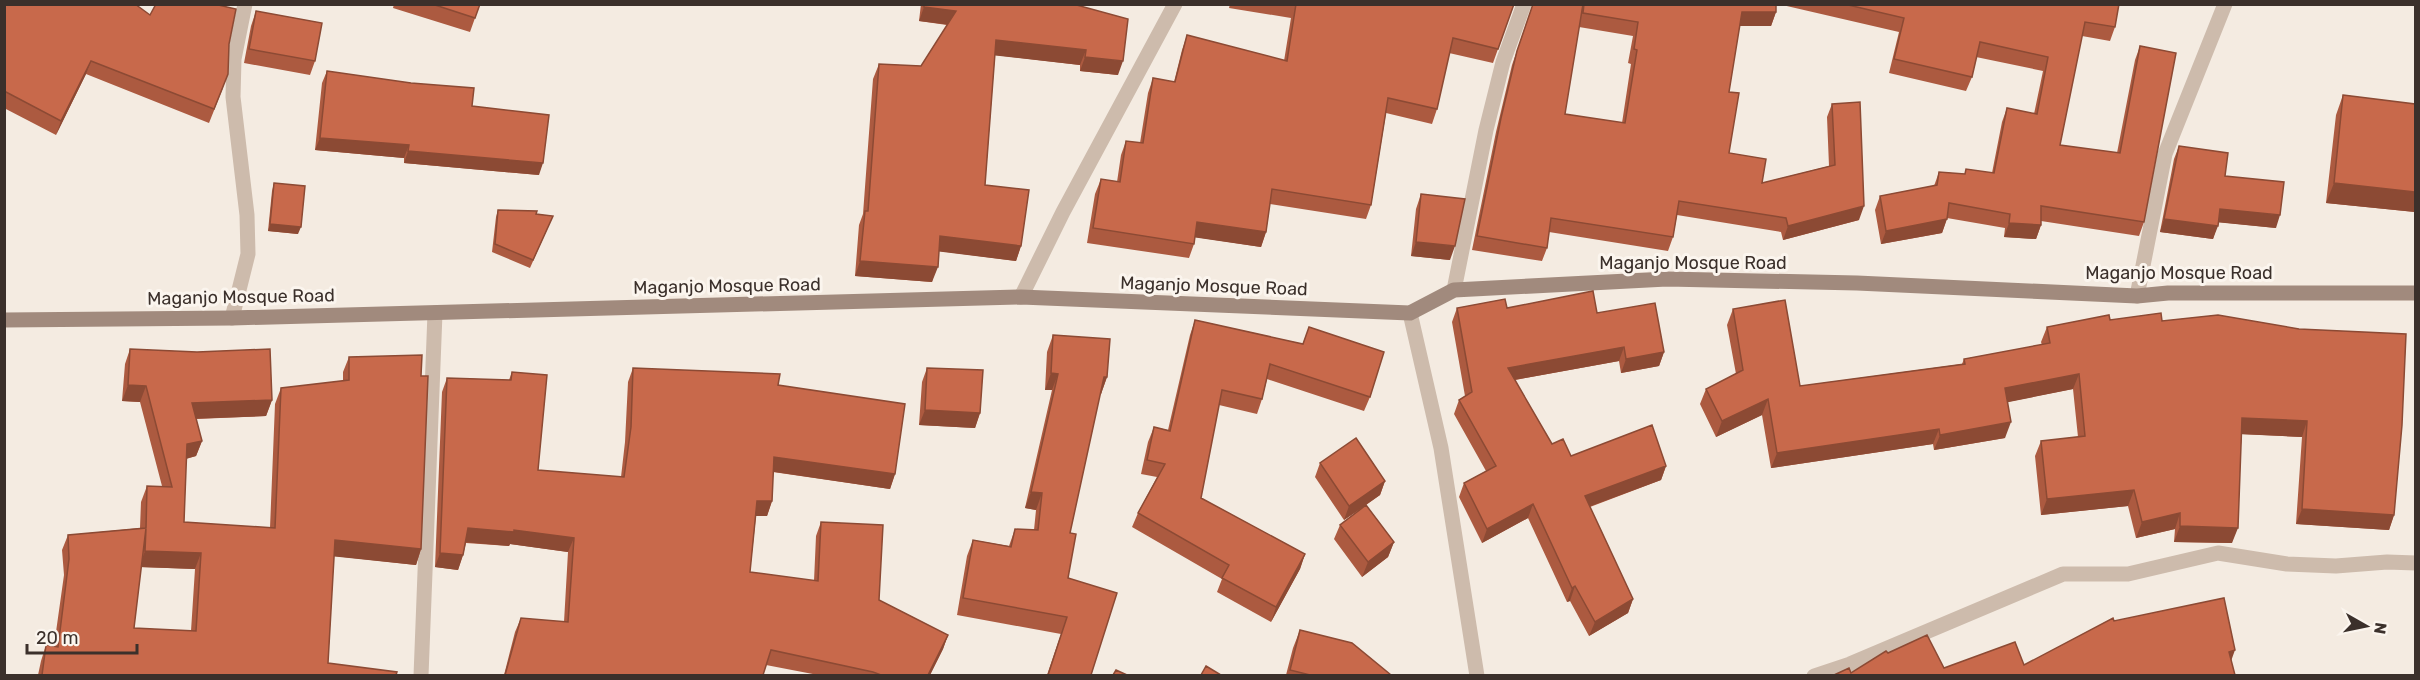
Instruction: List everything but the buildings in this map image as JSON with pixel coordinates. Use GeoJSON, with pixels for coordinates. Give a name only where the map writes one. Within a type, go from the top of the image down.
{"type":"FeatureCollection","features":[{"type":"Feature","properties":{"kind":"street"},"geometry":{"type":"LineString","coordinates":[[232,318],[248,254],[247,215],[233,97],[234,59],[245,4]]}},
{"type":"Feature","properties":{"kind":"street"},"geometry":{"type":"LineString","coordinates":[[1021,297],[1175,4]]}},
{"type":"Feature","properties":{"kind":"street"},"geometry":{"type":"LineString","coordinates":[[1454,290],[1486,130],[1503,62],[1524,4]]}},
{"type":"Feature","properties":{"kind":"street"},"geometry":{"type":"LineString","coordinates":[[2137,296],[2165,154],[2225,4]]}},
{"type":"Feature","properties":{"kind":"street","name":"Maganjo Mosque Road"},"geometry":{"type":"LineString","coordinates":[[4,320],[232,318],[1021,297],[1410,313],[1454,290],[1667,279],[1857,283],[2137,296],[2168,293],[2415,293]]}},
{"type":"Feature","properties":{"kind":"street"},"geometry":{"type":"LineString","coordinates":[[421,675],[435,313]]}},
{"type":"Feature","properties":{"kind":"street"},"geometry":{"type":"LineString","coordinates":[[1410,313],[1441,448],[1477,675]]}},
{"type":"Feature","properties":{"kind":"street"},"geometry":{"type":"LineString","coordinates":[[1814,675],[1850,664],[2063,574],[2128,574],[2218,553],[2287,564],[2336,566],[2387,562],[2415,563]]}}]}
